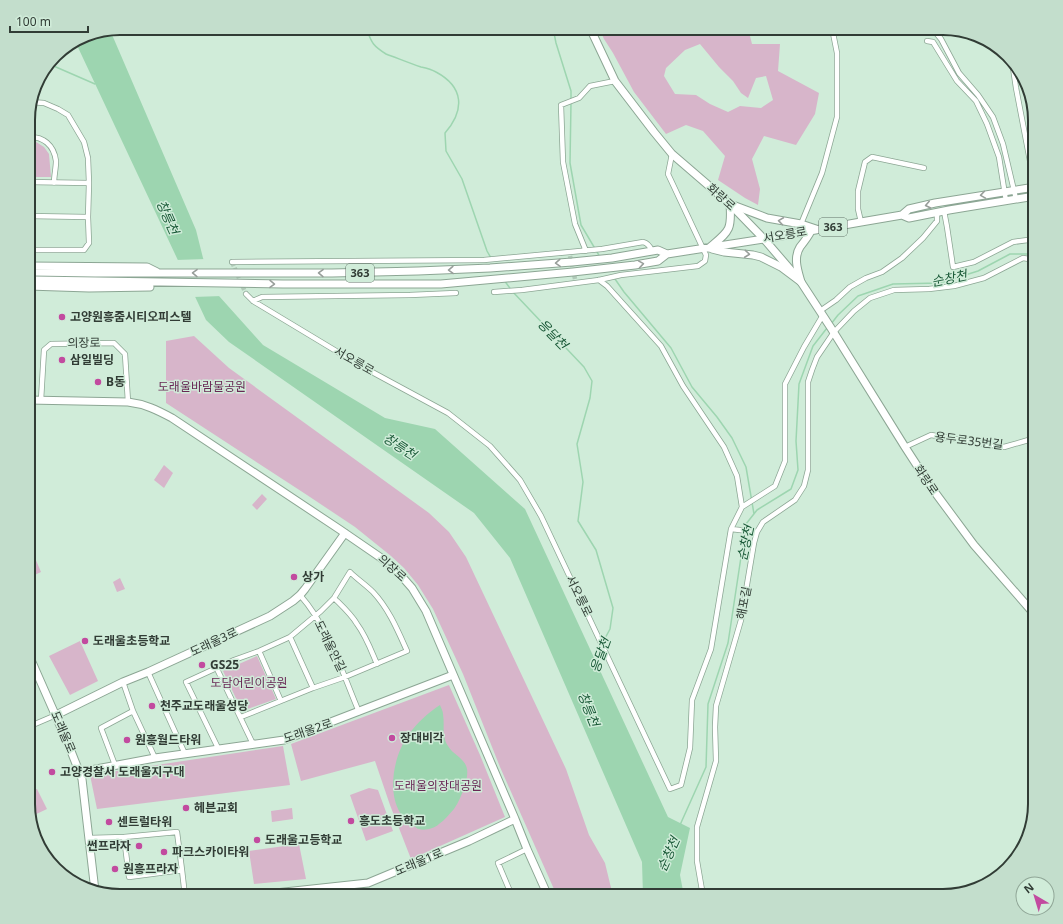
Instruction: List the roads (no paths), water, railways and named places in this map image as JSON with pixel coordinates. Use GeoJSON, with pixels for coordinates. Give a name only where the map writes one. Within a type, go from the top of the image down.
{"type":"FeatureCollection","features":[{"type":"Feature","properties":{"kind":"main road","name":"화랑로"},"geometry":{"type":"LineString","coordinates":[[594,36],[616,81],[672,154],[730,204],[764,239],[801,282],[833,330],[931,487],[974,545],[1028,607]]}},
{"type":"Feature","properties":{"kind":"main road","name":"서오릉로"},"geometry":{"type":"LineString","coordinates":[[35,283],[441,284],[511,278],[658,261],[667,254],[706,249],[902,215],[909,209],[1028,188]]}},
{"type":"Feature","properties":{"kind":"main road","name":"서오릉로"},"geometry":{"type":"LineString","coordinates":[[902,215],[909,218],[1028,197]]}},
{"type":"Feature","properties":{"kind":"main road"},"geometry":{"type":"LineString","coordinates":[[706,249],[726,232],[730,226],[730,204],[767,218],[802,224],[815,230],[799,248],[796,257],[801,282]]}},
{"type":"Feature","properties":{"kind":"main road"},"geometry":{"type":"LineString","coordinates":[[706,249],[760,257],[781,267],[801,282]]}},
{"type":"Feature","properties":{"kind":"main road","name":"서오릉로"},"geometry":{"type":"LineString","coordinates":[[35,269],[147,267],[159,272],[340,273],[507,267],[612,258],[658,250],[667,254]]}},
{"type":"Feature","properties":{"kind":"main road","name":"의장로"},"geometry":{"type":"LineString","coordinates":[[35,400],[128,402],[140,403],[155,409],[172,418],[345,533],[398,571],[412,588],[426,611],[545,889]]}},
{"type":"Feature","properties":{"kind":"main road","name":"도래울3로"},"geometry":{"type":"LineString","coordinates":[[56,715],[123,682],[270,616],[300,595],[345,533]]}},
{"type":"Feature","properties":{"kind":"main road","name":"도래울로"},"geometry":{"type":"LineString","coordinates":[[35,669],[56,715],[82,779],[94,885]]}},
{"type":"Feature","properties":{"kind":"main road","name":"도래울2로"},"geometry":{"type":"LineString","coordinates":[[80,772],[156,758],[284,740],[453,675]]}},
{"type":"Feature","properties":{"kind":"main road","name":"도래울1로"},"geometry":{"type":"LineString","coordinates":[[313,889],[368,883],[470,841],[515,820]]}},
{"type":"Feature","properties":{"kind":"street"},"geometry":{"type":"LineString","coordinates":[[802,224],[822,173],[837,117],[837,53],[833,35]]}},
{"type":"Feature","properties":{"kind":"street"},"geometry":{"type":"LineString","coordinates":[[938,35],[958,73],[978,95],[993,117],[1002,144],[1016,199]]}},
{"type":"Feature","properties":{"kind":"street"},"geometry":{"type":"LineString","coordinates":[[926,41],[933,42],[957,81],[976,101],[987,124],[999,156],[1006,201]]}},
{"type":"Feature","properties":{"kind":"street"},"geometry":{"type":"LineString","coordinates":[[1014,74],[1028,151]]}},
{"type":"Feature","properties":{"kind":"street"},"geometry":{"type":"LineString","coordinates":[[588,250],[575,224],[563,162],[561,105],[579,98],[590,86],[616,81]]}},
{"type":"Feature","properties":{"kind":"street"},"geometry":{"type":"LineString","coordinates":[[35,250],[84,250],[89,243],[88,158],[84,142],[68,115],[44,103],[37,102]]}},
{"type":"Feature","properties":{"kind":"street"},"geometry":{"type":"LineString","coordinates":[[35,136],[43,139],[53,150],[56,160],[54,183]]}},
{"type":"Feature","properties":{"kind":"street"},"geometry":{"type":"LineString","coordinates":[[494,292],[508,292],[575,281],[599,280],[621,275],[698,266],[705,261],[706,249],[668,174],[672,154]]}},
{"type":"Feature","properties":{"kind":"street"},"geometry":{"type":"LineString","coordinates":[[861,222],[858,208],[858,191],[865,162],[872,157],[924,168]]}},
{"type":"Feature","properties":{"kind":"street"},"geometry":{"type":"LineString","coordinates":[[35,182],[89,182]]}},
{"type":"Feature","properties":{"kind":"street"},"geometry":{"type":"LineString","coordinates":[[599,280],[607,286],[661,346],[683,386],[724,447],[737,476],[743,506],[775,486],[785,460],[785,384],[804,347],[823,316],[836,300],[850,287],[866,278],[882,272],[902,258],[923,238],[937,221],[940,212]]}},
{"type":"Feature","properties":{"kind":"street"},"geometry":{"type":"LineString","coordinates":[[940,212],[947,227],[953,267],[974,262],[1013,242],[1028,240]]}},
{"type":"Feature","properties":{"kind":"street"},"geometry":{"type":"LineString","coordinates":[[35,216],[88,217]]}},
{"type":"Feature","properties":{"kind":"street"},"geometry":{"type":"LineString","coordinates":[[232,262],[488,260],[570,254],[643,242],[649,245],[652,251]]}},
{"type":"Feature","properties":{"kind":"street"},"geometry":{"type":"LineString","coordinates":[[833,330],[870,298],[894,290],[929,289],[954,286],[984,278],[1024,258],[1028,259]]}},
{"type":"Feature","properties":{"kind":"street"},"geometry":{"type":"LineString","coordinates":[[253,301],[262,297],[410,296],[456,293]]}},
{"type":"Feature","properties":{"kind":"street","name":"서오릉로"},"geometry":{"type":"LineString","coordinates":[[246,294],[253,301],[361,366],[448,413],[490,446],[520,480],[541,516],[670,789],[681,785],[690,748],[692,700],[711,649],[734,529],[743,506]]}},
{"type":"Feature","properties":{"kind":"street","name":"해포길"},"geometry":{"type":"LineString","coordinates":[[702,889],[697,860],[697,827],[716,761],[716,706],[741,620],[755,532],[763,522],[795,500],[804,486],[808,470],[808,382],[817,357],[833,330]]}},
{"type":"Feature","properties":{"kind":"street","name":"의장로"},"geometry":{"type":"LineString","coordinates":[[41,400],[44,350],[51,344],[114,343],[125,354],[128,402]]}},
{"type":"Feature","properties":{"kind":"street","name":"용두로35번길"},"geometry":{"type":"LineString","coordinates":[[905,447],[931,435],[1004,447],[1028,440]]}},
{"type":"Feature","properties":{"kind":"street"},"geometry":{"type":"LineString","coordinates":[[734,529],[755,532]]}},
{"type":"Feature","properties":{"kind":"street","name":"도래울안길"},"geometry":{"type":"LineString","coordinates":[[219,750],[186,682],[290,637],[316,616],[334,598],[350,572],[373,592],[395,623],[407,652],[345,677],[281,700],[241,717]]}},
{"type":"Feature","properties":{"kind":"street","name":"도래울안길"},"geometry":{"type":"LineString","coordinates":[[300,595],[316,616],[333,648],[359,712]]}},
{"type":"Feature","properties":{"kind":"street"},"geometry":{"type":"LineString","coordinates":[[334,598],[350,614],[358,625],[377,664]]}},
{"type":"Feature","properties":{"kind":"street"},"geometry":{"type":"LineString","coordinates":[[290,637],[313,688]]}},
{"type":"Feature","properties":{"kind":"street"},"geometry":{"type":"LineString","coordinates":[[259,651],[281,700]]}},
{"type":"Feature","properties":{"kind":"street"},"geometry":{"type":"LineString","coordinates":[[217,669],[254,744]]}},
{"type":"Feature","properties":{"kind":"street"},"geometry":{"type":"LineString","coordinates":[[148,672],[185,754]]}},
{"type":"Feature","properties":{"kind":"street"},"geometry":{"type":"LineString","coordinates":[[123,682],[156,758]]}},
{"type":"Feature","properties":{"kind":"street"},"geometry":{"type":"LineString","coordinates":[[115,765],[101,728],[134,710]]}},
{"type":"Feature","properties":{"kind":"street"},"geometry":{"type":"LineString","coordinates":[[35,724],[56,715]]}},
{"type":"Feature","properties":{"kind":"street"},"geometry":{"type":"LineString","coordinates":[[89,838],[124,837],[177,832],[184,889]]}},
{"type":"Feature","properties":{"kind":"street"},"geometry":{"type":"LineString","coordinates":[[124,837],[129,877],[182,870]]}},
{"type":"Feature","properties":{"kind":"street"},"geometry":{"type":"LineString","coordinates":[[509,889],[498,863],[527,849]]}},
{"type":"Feature","properties":{"kind":"water","name":"창릉천"},"geometry":{"type":"Polygon","coordinates":[[[112,36],[196,230],[203,258],[219,296],[263,345],[385,418],[435,429],[525,509],[668,817],[690,828],[680,875],[683,889],[643,889],[642,862],[510,558],[474,513],[229,342],[206,320],[78,46],[98,38],[112,36]]]}},
{"type":"Feature","properties":{"kind":"water"},"geometry":{"type":"Polygon","coordinates":[[[440,705],[444,718],[444,734],[446,742],[450,749],[466,765],[467,778],[459,801],[454,809],[435,827],[421,830],[404,818],[398,808],[394,796],[394,769],[403,744],[409,734],[423,718],[440,705]]]}},
{"type":"Feature","properties":{"kind":"waterway","name":"응달천"},"geometry":{"type":"LineString","coordinates":[[369,35],[375,46],[381,51],[434,71],[445,78],[456,92],[458,108],[452,124],[445,133],[446,151],[462,179],[487,251],[491,258]]}},
{"type":"Feature","properties":{"kind":"waterway"},"geometry":{"type":"LineString","coordinates":[[554,35],[571,91],[571,100]]}},
{"type":"Feature","properties":{"kind":"waterway"},"geometry":{"type":"LineString","coordinates":[[54,66],[95,84]]}},
{"type":"Feature","properties":{"kind":"waterway"},"geometry":{"type":"LineString","coordinates":[[571,103],[570,163],[581,225],[600,257]]}},
{"type":"Feature","properties":{"kind":"waterway","name":"순창천"},"geometry":{"type":"LineString","coordinates":[[831,324],[838,315],[858,296],[893,284],[940,283],[978,271],[1010,254],[1028,254]]}},
{"type":"Feature","properties":{"kind":"waterway"},"geometry":{"type":"LineString","coordinates":[[615,279],[624,292],[671,348],[692,387],[732,438],[746,467],[754,514]]}},
{"type":"Feature","properties":{"kind":"waterway","name":"응달천"},"geometry":{"type":"LineString","coordinates":[[504,280],[512,291],[584,367],[592,381],[590,398],[577,444],[583,482],[578,521],[596,550],[613,608],[610,629],[603,642]]}},
{"type":"Feature","properties":{"kind":"waterway","name":"순창천"},"geometry":{"type":"LineString","coordinates":[[680,825],[706,767],[708,704],[728,643],[746,524],[757,510],[791,489],[798,470],[796,441],[799,384],[813,346],[827,328]]}},
{"type":"Feature","properties":{"kind":"waterway","name":"응달천"},"geometry":{"type":"LineString","coordinates":[[596,661],[601,646]]}},
{"type":"Feature","properties":{"kind":"tunnel"},"geometry":{"type":"LineString","coordinates":[[570,256],[575,279]]}},
{"type":"Feature","properties":{"kind":"tunnel"},"geometry":{"type":"LineString","coordinates":[[232,262],[246,294]]}},
{"type":"Feature","properties":{"kind":"place","name":"고양원흥줌시티오피스텔"},"geometry":{"type":"Point","coordinates":[62,317]}},
{"type":"Feature","properties":{"kind":"place","name":"삼일빌딩"},"geometry":{"type":"Point","coordinates":[62,360]}},
{"type":"Feature","properties":{"kind":"place","name":"B동"},"geometry":{"type":"Point","coordinates":[98,382]}},
{"type":"Feature","properties":{"kind":"place","name":"상가"},"geometry":{"type":"Point","coordinates":[294,577]}},
{"type":"Feature","properties":{"kind":"place","name":"도래울초등학교"},"geometry":{"type":"Point","coordinates":[85,641]}},
{"type":"Feature","properties":{"kind":"place","name":"GS25"},"geometry":{"type":"Point","coordinates":[202,665]}},
{"type":"Feature","properties":{"kind":"place","name":"천주교도래울성당"},"geometry":{"type":"Point","coordinates":[152,706]}},
{"type":"Feature","properties":{"kind":"place","name":"장대비각"},"geometry":{"type":"Point","coordinates":[392,738]}},
{"type":"Feature","properties":{"kind":"place","name":"원흥월드타워"},"geometry":{"type":"Point","coordinates":[127,740]}},
{"type":"Feature","properties":{"kind":"place","name":"고양경찰서 도래울지구대"},"geometry":{"type":"Point","coordinates":[52,772]}},
{"type":"Feature","properties":{"kind":"place","name":"헤븐교회"},"geometry":{"type":"Point","coordinates":[186,808]}},
{"type":"Feature","properties":{"kind":"place","name":"흥도초등학교"},"geometry":{"type":"Point","coordinates":[351,821]}},
{"type":"Feature","properties":{"kind":"place","name":"센트럴타워"},"geometry":{"type":"Point","coordinates":[109,822]}},
{"type":"Feature","properties":{"kind":"place","name":"도래울고등학교"},"geometry":{"type":"Point","coordinates":[257,840]}},
{"type":"Feature","properties":{"kind":"place","name":"썬프라자"},"geometry":{"type":"Point","coordinates":[139,846]}},
{"type":"Feature","properties":{"kind":"place","name":"파크스카이타워"},"geometry":{"type":"Point","coordinates":[164,852]}},
{"type":"Feature","properties":{"kind":"place","name":"원흥프라자"},"geometry":{"type":"Point","coordinates":[115,869]}},
{"type":"Feature","properties":{"kind":"park label","name":"도래울바람물공원"},"geometry":{"type":"Point","coordinates":[202,387]}},
{"type":"Feature","properties":{"kind":"park label","name":"도담어린이공원"},"geometry":{"type":"Point","coordinates":[249,683]}},
{"type":"Feature","properties":{"kind":"park label","name":"도래울의장대공원"},"geometry":{"type":"Point","coordinates":[438,786]}}]}
